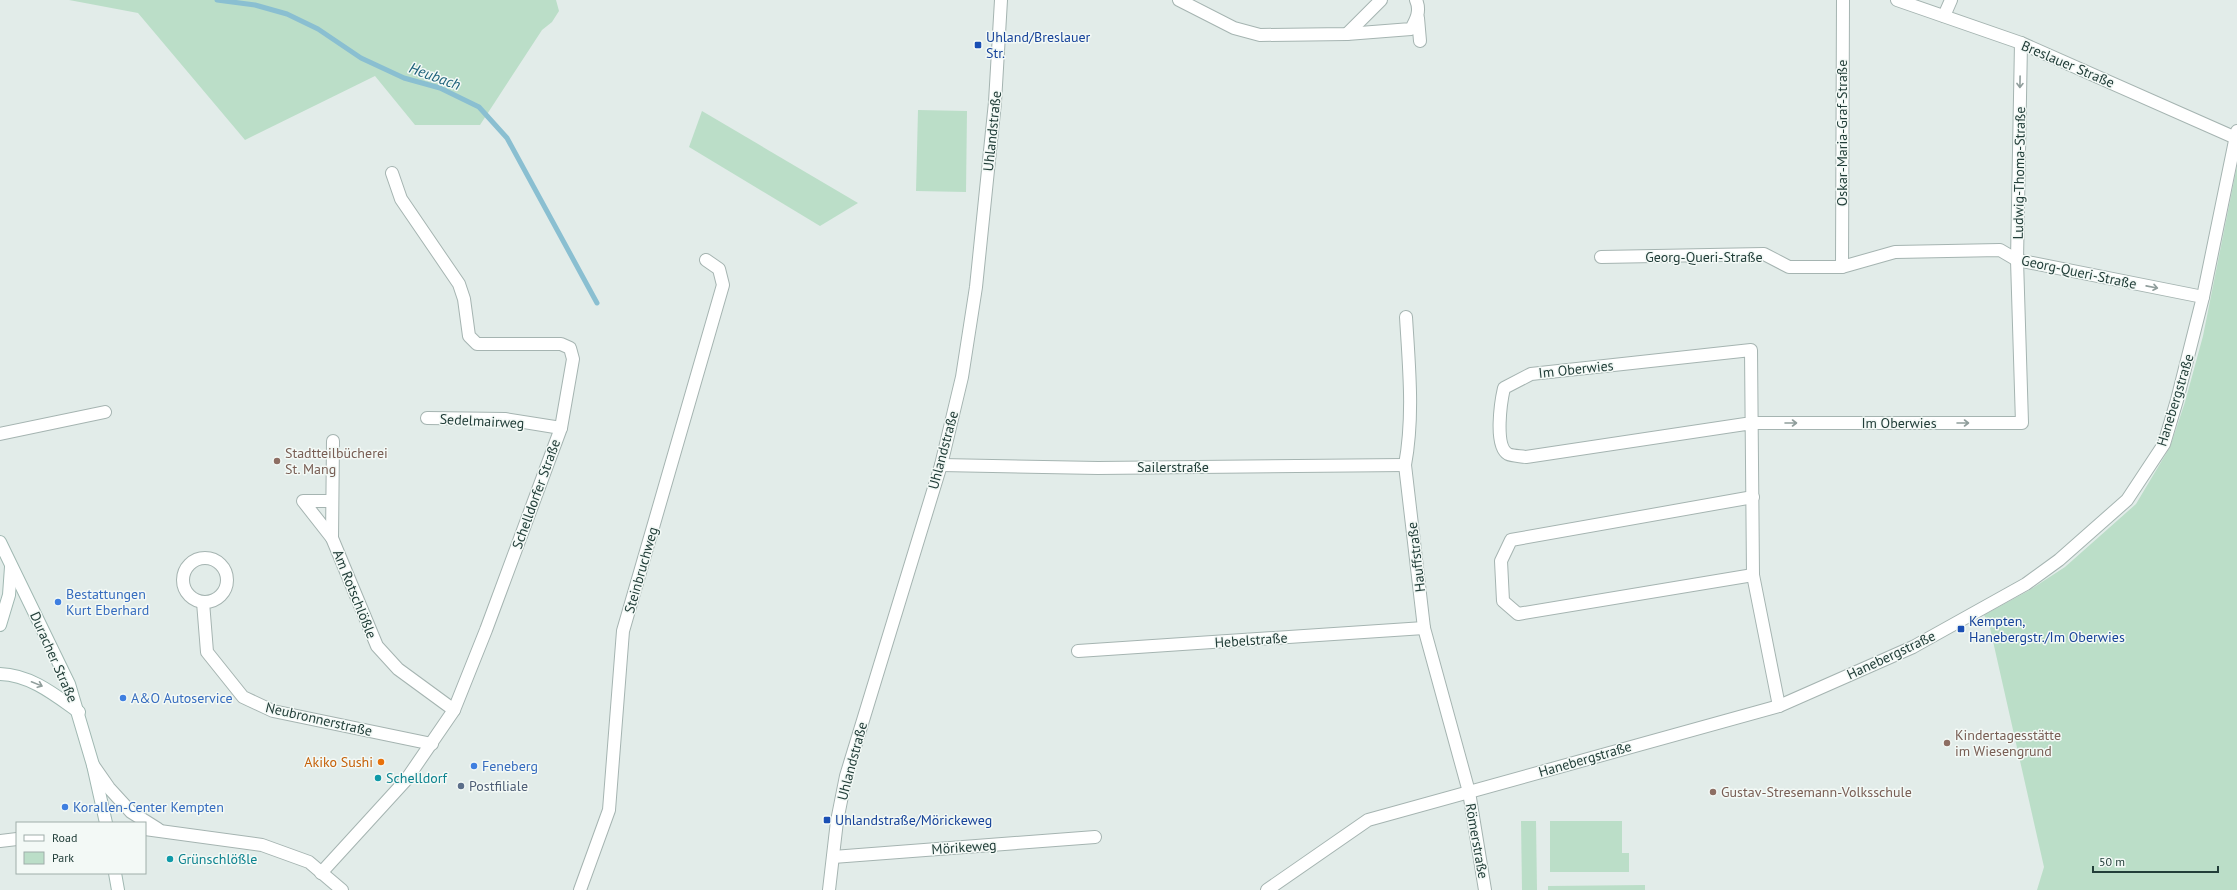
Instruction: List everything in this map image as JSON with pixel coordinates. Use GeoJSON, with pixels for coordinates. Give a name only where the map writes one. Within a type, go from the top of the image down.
{"type":"FeatureCollection","features":[{"type":"Feature","properties":{"kind":"street","name":"Uhlandstraße"},"geometry":{"type":"LineString","coordinates":[[829,890],[837,821],[846,776],[940,465],[962,378],[976,287],[995,102],[1000,0]]}},
{"type":"Feature","properties":{"kind":"street"},"geometry":{"type":"LineString","coordinates":[[1179,0],[1234,28],[1260,35],[1347,34],[1411,29],[1418,18]]}},
{"type":"Feature","properties":{"kind":"street"},"geometry":{"type":"LineString","coordinates":[[1347,34],[1381,0]]}},
{"type":"Feature","properties":{"kind":"street"},"geometry":{"type":"LineString","coordinates":[[1416,0],[1418,5],[1420,41]]}},
{"type":"Feature","properties":{"kind":"street","name":"Oskar-Maria-Graf-Straße"},"geometry":{"type":"LineString","coordinates":[[1842,267],[1843,0]]}},
{"type":"Feature","properties":{"kind":"street","name":"Breslauer Straße"},"geometry":{"type":"LineString","coordinates":[[1897,0],[2021,44],[2236,134]]}},
{"type":"Feature","properties":{"kind":"street"},"geometry":{"type":"LineString","coordinates":[[1944,16],[1951,0]]}},
{"type":"Feature","properties":{"kind":"street","name":"Ludwig-Thoma-Straße"},"geometry":{"type":"LineString","coordinates":[[2021,44],[2017,260],[2022,423]]}},
{"type":"Feature","properties":{"kind":"street","name":"Hanebergstraße"},"geometry":{"type":"LineString","coordinates":[[1267,890],[1368,820],[1779,706],[1913,646],[2026,584],[2059,560],[2127,500],[2164,444],[2203,297],[2236,134]]}},
{"type":"Feature","properties":{"kind":"street","name":"Schelldorfer Straße"},"geometry":{"type":"LineString","coordinates":[[321,873],[406,780],[454,710],[486,630],[561,428],[573,358],[570,348],[561,344],[478,344],[469,336],[464,299],[459,284],[401,199],[392,173]]}},
{"type":"Feature","properties":{"kind":"street","name":"Georg-Queri-Straße"},"geometry":{"type":"LineString","coordinates":[[1601,257],[1764,254],[1789,267],[1842,267],[1895,252],[2000,250],[2017,260],[2203,297]]}},
{"type":"Feature","properties":{"kind":"street","name":"Steinbruchweg"},"geometry":{"type":"LineString","coordinates":[[580,890],[609,810],[624,632],[723,286],[718,269],[706,260]]}},
{"type":"Feature","properties":{"kind":"street","name":"Hauffstraße"},"geometry":{"type":"LineString","coordinates":[[1406,317],[1411,405],[1410,438],[1405,465],[1424,628],[1469,792]]}},
{"type":"Feature","properties":{"kind":"street","name":"Im Oberwies"},"geometry":{"type":"LineString","coordinates":[[1779,706],[1753,575],[1753,497],[1752,424],[1751,350],[1531,374],[1504,388],[1499,408],[1501,446],[1507,454],[1526,458],[1752,424],[2022,423]]}},
{"type":"Feature","properties":{"kind":"street"},"geometry":{"type":"LineString","coordinates":[[0,434],[104,412]]}},
{"type":"Feature","properties":{"kind":"street","name":"Sedelmairweg"},"geometry":{"type":"LineString","coordinates":[[427,418],[505,419],[561,428]]}},
{"type":"Feature","properties":{"kind":"street","name":"Am Rotschlößle"},"geometry":{"type":"LineString","coordinates":[[333,441],[332,538],[377,646],[398,669],[454,710]]}},
{"type":"Feature","properties":{"kind":"street","name":"Sailerstraße"},"geometry":{"type":"LineString","coordinates":[[940,465],[1098,468],[1405,465]]}},
{"type":"Feature","properties":{"kind":"street"},"geometry":{"type":"LineString","coordinates":[[1753,497],[1511,540],[1501,561],[1503,600],[1518,614],[1753,575]]}},
{"type":"Feature","properties":{"kind":"street"},"geometry":{"type":"LineString","coordinates":[[332,501],[303,501],[332,538]]}},
{"type":"Feature","properties":{"kind":"street","name":"Duracher Straße"},"geometry":{"type":"LineString","coordinates":[[0,542],[69,684],[79,712],[106,822]]}},
{"type":"Feature","properties":{"kind":"street"},"geometry":{"type":"LineString","coordinates":[[0,625],[9,595],[11,566]]}},
{"type":"Feature","properties":{"kind":"street","name":"Neubronnerstraße"},"geometry":{"type":"LineString","coordinates":[[203,602],[208,652],[243,697],[273,711],[432,744]]}},
{"type":"Feature","properties":{"kind":"street","name":"Hebelstraße"},"geometry":{"type":"LineString","coordinates":[[1078,651],[1424,628]]}},
{"type":"Feature","properties":{"kind":"street"},"geometry":{"type":"LineString","coordinates":[[0,674],[16,676],[45,688],[79,712]]}},
{"type":"Feature","properties":{"kind":"street"},"geometry":{"type":"LineString","coordinates":[[93,765],[109,788],[131,812],[159,830]]}},
{"type":"Feature","properties":{"kind":"street","name":"Römerstraße"},"geometry":{"type":"LineString","coordinates":[[1469,792],[1486,890]]}},
{"type":"Feature","properties":{"kind":"street"},"geometry":{"type":"LineString","coordinates":[[146,829],[262,845],[309,862],[342,890]]}},
{"type":"Feature","properties":{"kind":"street","name":"Mörikeweg"},"geometry":{"type":"LineString","coordinates":[[833,857],[1095,837]]}},
{"type":"Feature","properties":{"kind":"street"},"geometry":{"type":"LineString","coordinates":[[0,841],[16,839]]}},
{"type":"Feature","properties":{"kind":"street"},"geometry":{"type":"LineString","coordinates":[[115,874],[118,890]]}},
{"type":"Feature","properties":{"kind":"green space"},"geometry":{"type":"Polygon","coordinates":[[[69,0],[556,0],[559,11],[552,22],[542,30],[480,125],[415,125],[375,76],[245,140],[138,13],[69,0]]]}},
{"type":"Feature","properties":{"kind":"green space"},"geometry":{"type":"Polygon","coordinates":[[[918,110],[967,111],[966,192],[916,191],[918,110]]]}},
{"type":"Feature","properties":{"kind":"green space"},"geometry":{"type":"Polygon","coordinates":[[[702,111],[858,203],[820,226],[689,147],[702,111]]]}},
{"type":"Feature","properties":{"kind":"green space"},"geometry":{"type":"Polygon","coordinates":[[[2237,166],[2237,890],[2037,890],[2044,867],[1990,628],[1984,615],[2028,591],[2065,567],[2136,504],[2170,447],[2185,402],[2203,336],[2237,166]]]}},
{"type":"Feature","properties":{"kind":"green space"},"geometry":{"type":"Polygon","coordinates":[[[1521,821],[1536,821],[1537,890],[1522,890],[1521,821]]]}},
{"type":"Feature","properties":{"kind":"green space"},"geometry":{"type":"Polygon","coordinates":[[[1550,821],[1622,821],[1622,853],[1629,853],[1629,872],[1550,872],[1550,821]]]}},
{"type":"Feature","properties":{"kind":"green space"},"geometry":{"type":"Polygon","coordinates":[[[1645,885],[1645,890],[1548,890],[1548,886],[1645,885]]]}},
{"type":"Feature","properties":{"kind":"waterway","name":"Heubach"},"geometry":{"type":"LineString","coordinates":[[217,0],[255,5],[287,14],[318,29],[361,58],[404,78],[440,88],[479,107],[507,138],[597,303]]}},
{"type":"Feature","properties":{"kind":"place","name":"Uhland/Breslauer Str."},"geometry":{"type":"Point","coordinates":[978,45]}},
{"type":"Feature","properties":{"kind":"place","name":"Stadtteilbücherei St. Mang"},"geometry":{"type":"Point","coordinates":[277,461]}},
{"type":"Feature","properties":{"kind":"place","name":"Bestattungen Kurt Eberhard"},"geometry":{"type":"Point","coordinates":[58,602]}},
{"type":"Feature","properties":{"kind":"place","name":"Kempten, Hanebergstr./Im Oberwies"},"geometry":{"type":"Point","coordinates":[1961,629]}},
{"type":"Feature","properties":{"kind":"place","name":"A&O Autoservice"},"geometry":{"type":"Point","coordinates":[123,698]}},
{"type":"Feature","properties":{"kind":"place","name":"Kindertagesstätte im Wiesengrund"},"geometry":{"type":"Point","coordinates":[1947,743]}},
{"type":"Feature","properties":{"kind":"place","name":"Akiko Sushi"},"geometry":{"type":"Point","coordinates":[381,762]}},
{"type":"Feature","properties":{"kind":"place","name":"Feneberg"},"geometry":{"type":"Point","coordinates":[474,766]}},
{"type":"Feature","properties":{"kind":"place","name":"Schelldorf"},"geometry":{"type":"Point","coordinates":[378,778]}},
{"type":"Feature","properties":{"kind":"place","name":"Postfiliale"},"geometry":{"type":"Point","coordinates":[461,786]}},
{"type":"Feature","properties":{"kind":"place","name":"Gustav-Stresemann-Volksschule"},"geometry":{"type":"Point","coordinates":[1713,792]}},
{"type":"Feature","properties":{"kind":"place","name":"Korallen-Center Kempten"},"geometry":{"type":"Point","coordinates":[65,807]}},
{"type":"Feature","properties":{"kind":"place","name":"Uhlandstraße/Mörickeweg"},"geometry":{"type":"Point","coordinates":[827,820]}},
{"type":"Feature","properties":{"kind":"place","name":"Grünschlößle"},"geometry":{"type":"Point","coordinates":[170,859]}}]}
